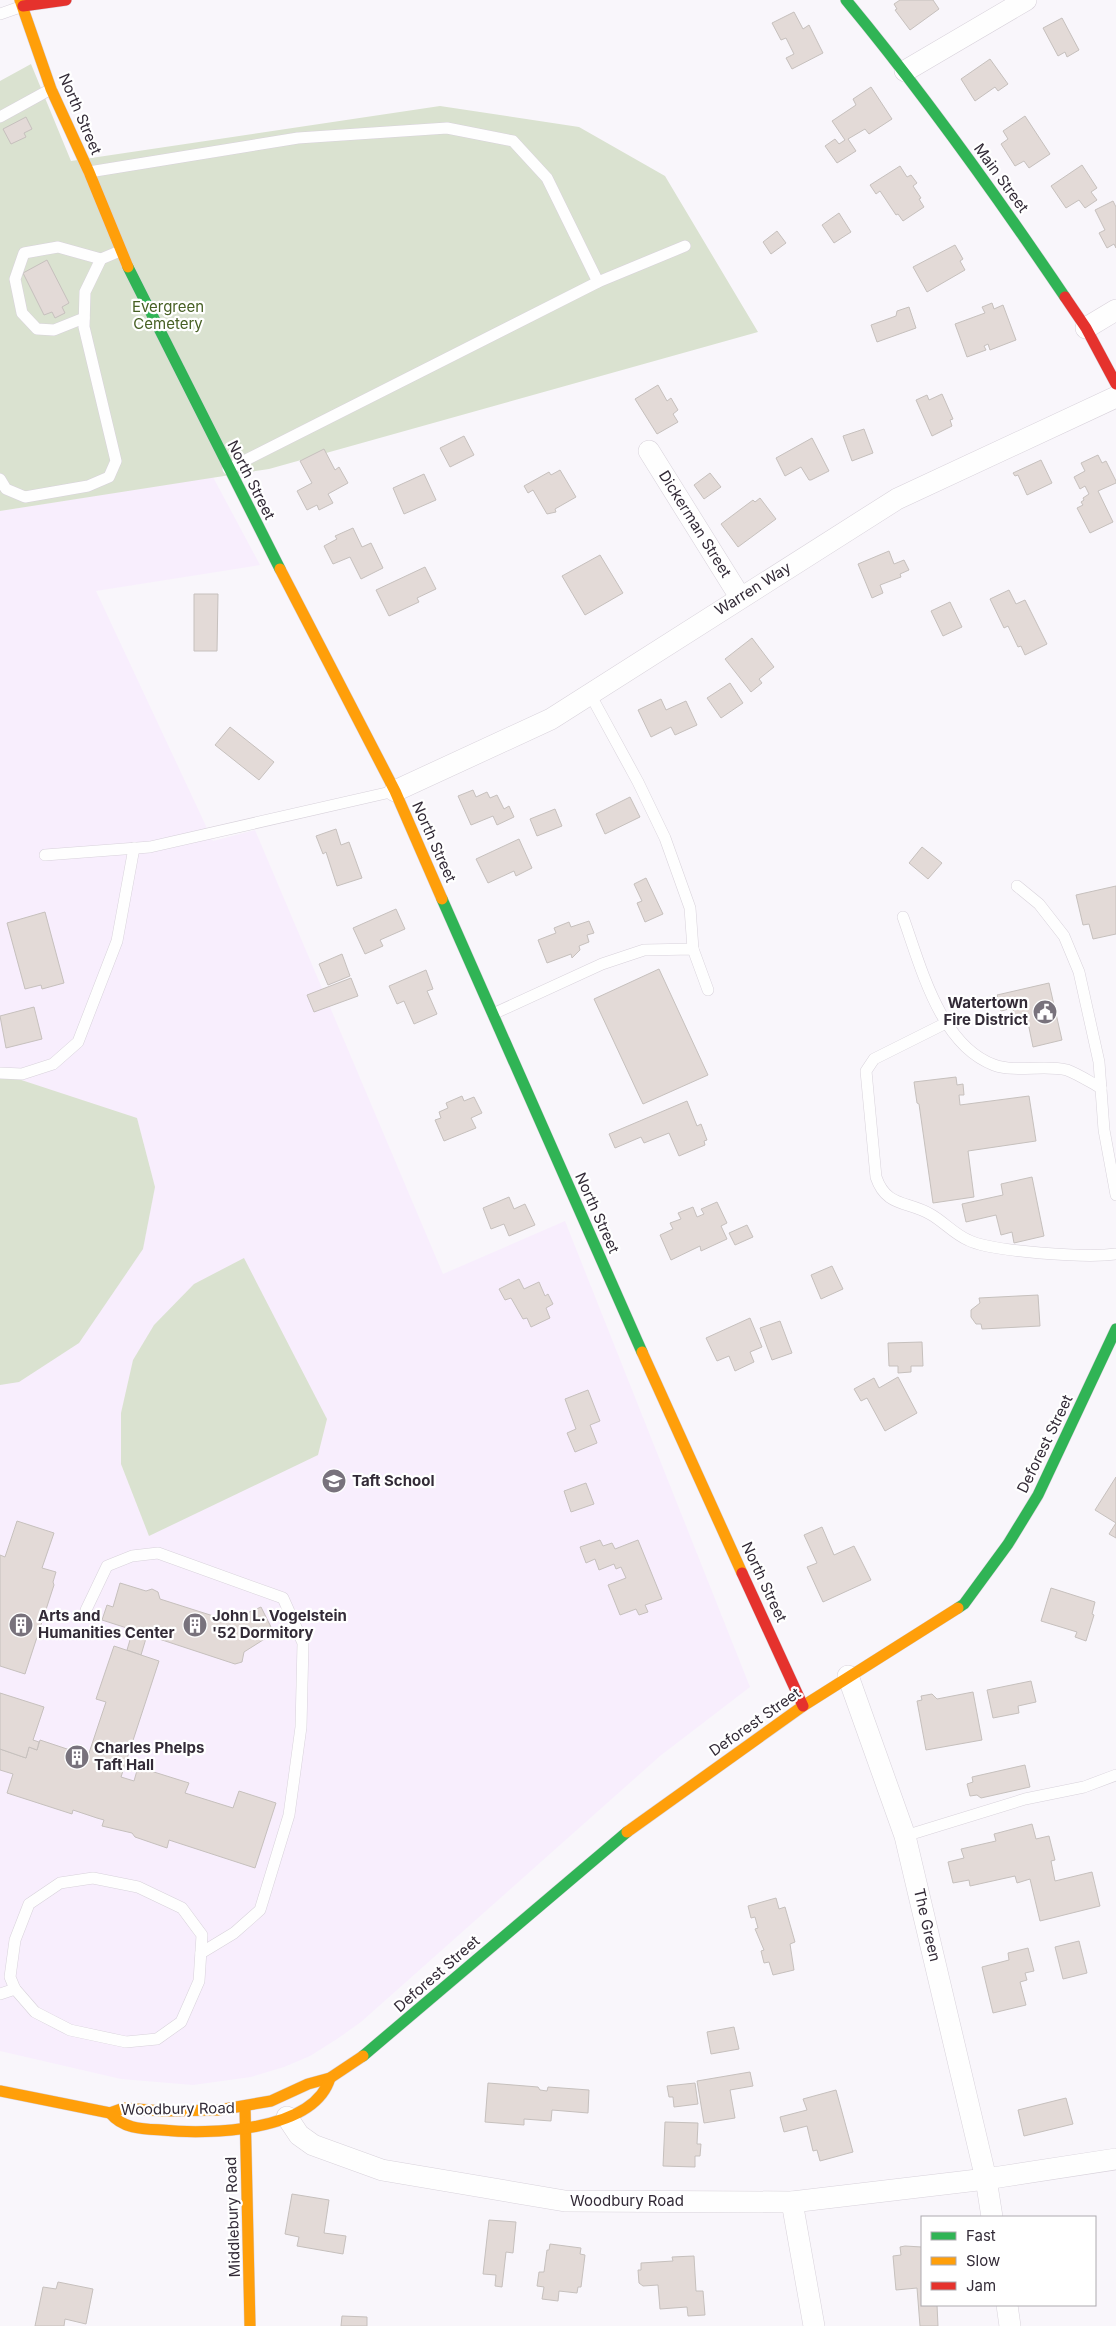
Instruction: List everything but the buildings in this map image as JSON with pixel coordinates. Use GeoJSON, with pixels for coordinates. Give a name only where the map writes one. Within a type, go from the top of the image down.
{"type":"FeatureCollection","features":[{"type":"Feature","properties":{"kind":"main road"},"geometry":{"type":"LineString","coordinates":[[22,3],[66,0]]}},
{"type":"Feature","properties":{"kind":"main road","name":"Main Street"},"geometry":{"type":"LineString","coordinates":[[846,0],[905,71],[1003,205],[1086,328],[1116,384]]}},
{"type":"Feature","properties":{"kind":"main road","name":"North Street"},"geometry":{"type":"LineString","coordinates":[[22,3],[51,89],[89,172],[120,251],[228,469],[395,791],[593,1244],[803,1706]]}},
{"type":"Feature","properties":{"kind":"main road","name":"Deforest Street"},"geometry":{"type":"LineString","coordinates":[[330,2078],[374,2049],[627,1832],[803,1706],[964,1604],[1008,1544],[1038,1495],[1116,1329]]}},
{"type":"Feature","properties":{"kind":"main road","name":"Woodbury Road"},"geometry":{"type":"LineString","coordinates":[[0,2091],[110,2113],[122,2124],[140,2128],[213,2133],[246,2130],[288,2117],[321,2097],[327,2090],[330,2078],[308,2084],[271,2101],[245,2107],[194,2111],[124,2108],[116,2109],[110,2113]]}},
{"type":"Feature","properties":{"kind":"main road","name":"Middlebury Road"},"geometry":{"type":"LineString","coordinates":[[245,2107],[250,2326]]}},
{"type":"Feature","properties":{"kind":"street"},"geometry":{"type":"LineString","coordinates":[[905,71],[1026,0]]}},
{"type":"Feature","properties":{"kind":"street"},"geometry":{"type":"LineString","coordinates":[[1086,328],[1116,310]]}},
{"type":"Feature","properties":{"kind":"street","name":"Warren Way"},"geometry":{"type":"LineString","coordinates":[[395,791],[551,719],[740,597],[897,499],[1116,397]]}},
{"type":"Feature","properties":{"kind":"street","name":"Dickerman Street"},"geometry":{"type":"LineString","coordinates":[[649,451],[740,597]]}},
{"type":"Feature","properties":{"kind":"street","name":"The Green"},"geometry":{"type":"LineString","coordinates":[[848,1676],[905,1836],[986,2179],[992,2216]]}},
{"type":"Feature","properties":{"kind":"street","name":"Woodbury Road"},"geometry":{"type":"LineString","coordinates":[[288,2117],[299,2135],[314,2145],[382,2170],[565,2201],[792,2202],[986,2179],[1116,2158]]}},
{"type":"Feature","properties":{"kind":"street"},"geometry":{"type":"LineString","coordinates":[[792,2202],[814,2326]]}},
{"type":"Feature","properties":{"kind":"street"},"geometry":{"type":"LineString","coordinates":[[1007,2306],[1010,2326]]}},
{"type":"Feature","properties":{"kind":"lane"},"geometry":{"type":"LineString","coordinates":[[0,14],[22,3]]}},
{"type":"Feature","properties":{"kind":"lane"},"geometry":{"type":"LineString","coordinates":[[0,118],[51,89]]}},
{"type":"Feature","properties":{"kind":"lane"},"geometry":{"type":"LineString","coordinates":[[89,172],[298,138],[446,128],[513,141],[547,178],[598,282]]}},
{"type":"Feature","properties":{"kind":"lane"},"geometry":{"type":"LineString","coordinates":[[228,469],[598,282],[685,246]]}},
{"type":"Feature","properties":{"kind":"lane"},"geometry":{"type":"LineString","coordinates":[[84,318],[54,330],[37,329],[22,314],[15,278],[24,253],[58,247],[101,259],[120,251]]}},
{"type":"Feature","properties":{"kind":"lane"},"geometry":{"type":"LineString","coordinates":[[0,479],[6,489],[24,497],[88,486],[109,477],[116,461],[84,327],[85,292],[101,259]]}},
{"type":"Feature","properties":{"kind":"lane"},"geometry":{"type":"LineString","coordinates":[[590,694],[638,782],[665,838],[690,908],[693,949],[708,990]]}},
{"type":"Feature","properties":{"kind":"lane"},"geometry":{"type":"LineString","coordinates":[[45,855],[150,847],[395,791]]}},
{"type":"Feature","properties":{"kind":"lane"},"geometry":{"type":"LineString","coordinates":[[0,1073],[22,1074],[53,1064],[78,1042],[117,941],[134,848]]}},
{"type":"Feature","properties":{"kind":"lane"},"geometry":{"type":"LineString","coordinates":[[1017,886],[1039,904],[1064,936],[1078,972],[1091,1021],[1101,1088],[1104,1130],[1116,1195]]}},
{"type":"Feature","properties":{"kind":"lane"},"geometry":{"type":"LineString","coordinates":[[903,917],[923,974],[950,1032],[966,1047],[995,1065],[1066,1070],[1101,1088]]}},
{"type":"Feature","properties":{"kind":"lane"},"geometry":{"type":"LineString","coordinates":[[493,1014],[602,964],[644,950],[693,949]]}},
{"type":"Feature","properties":{"kind":"lane"},"geometry":{"type":"LineString","coordinates":[[946,1023],[874,1059],[866,1071],[876,1177],[881,1191],[893,1200],[930,1214],[967,1240],[981,1245],[1027,1251],[1116,1254]]}},
{"type":"Feature","properties":{"kind":"lane"},"geometry":{"type":"LineString","coordinates":[[86,1610],[107,1566],[132,1556],[158,1553],[283,1598],[303,1643],[301,1727],[290,1815],[260,1910],[234,1933],[201,1953]]}},
{"type":"Feature","properties":{"kind":"lane"},"geometry":{"type":"LineString","coordinates":[[905,1836],[1025,1799],[1084,1786],[1116,1775]]}},
{"type":"Feature","properties":{"kind":"lane"},"geometry":{"type":"LineString","coordinates":[[93,1878],[138,1887],[182,1908],[202,1935],[199,1981],[181,2022],[157,2040],[126,2042],[70,2030],[35,2012],[15,1989],[10,1977],[16,1940],[29,1904],[60,1883],[93,1878]]}},
{"type":"Feature","properties":{"kind":"lane"},"geometry":{"type":"LineString","coordinates":[[0,1994],[15,1989]]}},
{"type":"Feature","properties":{"kind":"shaded area","name":"Taft School"},"geometry":{"type":"Polygon","coordinates":[[[213,477],[260,565],[96,591],[213,841],[255,830],[443,1274],[565,1221],[750,1687],[660,1756],[361,2022],[310,2056],[284,2067],[251,2077],[193,2085],[121,2079],[0,2051],[0,511],[213,477]]]}},
{"type":"Feature","properties":{"kind":"green space","name":"Evergreen Cemetery"},"geometry":{"type":"Polygon","coordinates":[[[31,64],[71,161],[440,106],[579,127],[665,176],[758,332],[269,469],[0,511],[0,81],[31,64]]]}},
{"type":"Feature","properties":{"kind":"green space"},"geometry":{"type":"Polygon","coordinates":[[[0,1073],[137,1118],[155,1187],[143,1249],[79,1343],[19,1382],[0,1385],[0,1073]]]}},
{"type":"Feature","properties":{"kind":"green space"},"geometry":{"type":"Polygon","coordinates":[[[244,1258],[327,1419],[318,1455],[149,1536],[121,1464],[121,1413],[133,1360],[154,1325],[194,1284],[244,1258]]]}},
{"type":"Feature","properties":{"kind":"traffic: fast"},"geometry":{"type":"LineString","coordinates":[[846,0],[904,72],[959,146],[1065,297]]}},
{"type":"Feature","properties":{"kind":"traffic: fast"},"geometry":{"type":"LineString","coordinates":[[128,267],[280,569]]}},
{"type":"Feature","properties":{"kind":"traffic: fast"},"geometry":{"type":"LineString","coordinates":[[442,899],[642,1352]]}},
{"type":"Feature","properties":{"kind":"traffic: fast"},"geometry":{"type":"LineString","coordinates":[[958,1608],[964,1604],[1008,1544],[1038,1495],[1116,1329]]}},
{"type":"Feature","properties":{"kind":"traffic: fast"},"geometry":{"type":"LineString","coordinates":[[363,2056],[627,1832]]}},
{"type":"Feature","properties":{"kind":"traffic: slow"},"geometry":{"type":"LineString","coordinates":[[20,0],[51,89],[89,172],[128,267]]}},
{"type":"Feature","properties":{"kind":"traffic: slow"},"geometry":{"type":"LineString","coordinates":[[280,569],[395,791],[442,899]]}},
{"type":"Feature","properties":{"kind":"traffic: slow"},"geometry":{"type":"LineString","coordinates":[[642,1352],[742,1573]]}},
{"type":"Feature","properties":{"kind":"traffic: slow"},"geometry":{"type":"LineString","coordinates":[[627,1832],[803,1706],[958,1608]]}},
{"type":"Feature","properties":{"kind":"traffic: slow"},"geometry":{"type":"LineString","coordinates":[[0,2091],[110,2113],[124,2108],[162,2111],[219,2110],[271,2101],[308,2084],[330,2078],[363,2056]]}},
{"type":"Feature","properties":{"kind":"traffic: slow"},"geometry":{"type":"LineString","coordinates":[[110,2113],[127,2125],[148,2129],[205,2132],[257,2126],[282,2120],[303,2110],[320,2096],[330,2078]]}},
{"type":"Feature","properties":{"kind":"traffic: slow"},"geometry":{"type":"LineString","coordinates":[[245,2107],[250,2326]]}},
{"type":"Feature","properties":{"kind":"traffic: jam"},"geometry":{"type":"LineString","coordinates":[[23,6],[66,0]]}},
{"type":"Feature","properties":{"kind":"traffic: jam"},"geometry":{"type":"LineString","coordinates":[[1065,297],[1086,328],[1116,384]]}},
{"type":"Feature","properties":{"kind":"traffic: jam"},"geometry":{"type":"LineString","coordinates":[[742,1573],[803,1706]]}},
{"type":"Feature","properties":{"kind":"place","name":"Watertown Fire District"},"geometry":{"type":"Point","coordinates":[1045,1012]}},
{"type":"Feature","properties":{"kind":"place","name":"Taft School"},"geometry":{"type":"Point","coordinates":[334,1481]}},
{"type":"Feature","properties":{"kind":"place","name":"Arts and Humanities Center"},"geometry":{"type":"Point","coordinates":[21,1625]}},
{"type":"Feature","properties":{"kind":"place","name":"John L. Vogelstein '52 Dormitory"},"geometry":{"type":"Point","coordinates":[195,1625]}},
{"type":"Feature","properties":{"kind":"place","name":"Charles Phelps Taft Hall"},"geometry":{"type":"Point","coordinates":[77,1757]}}]}
